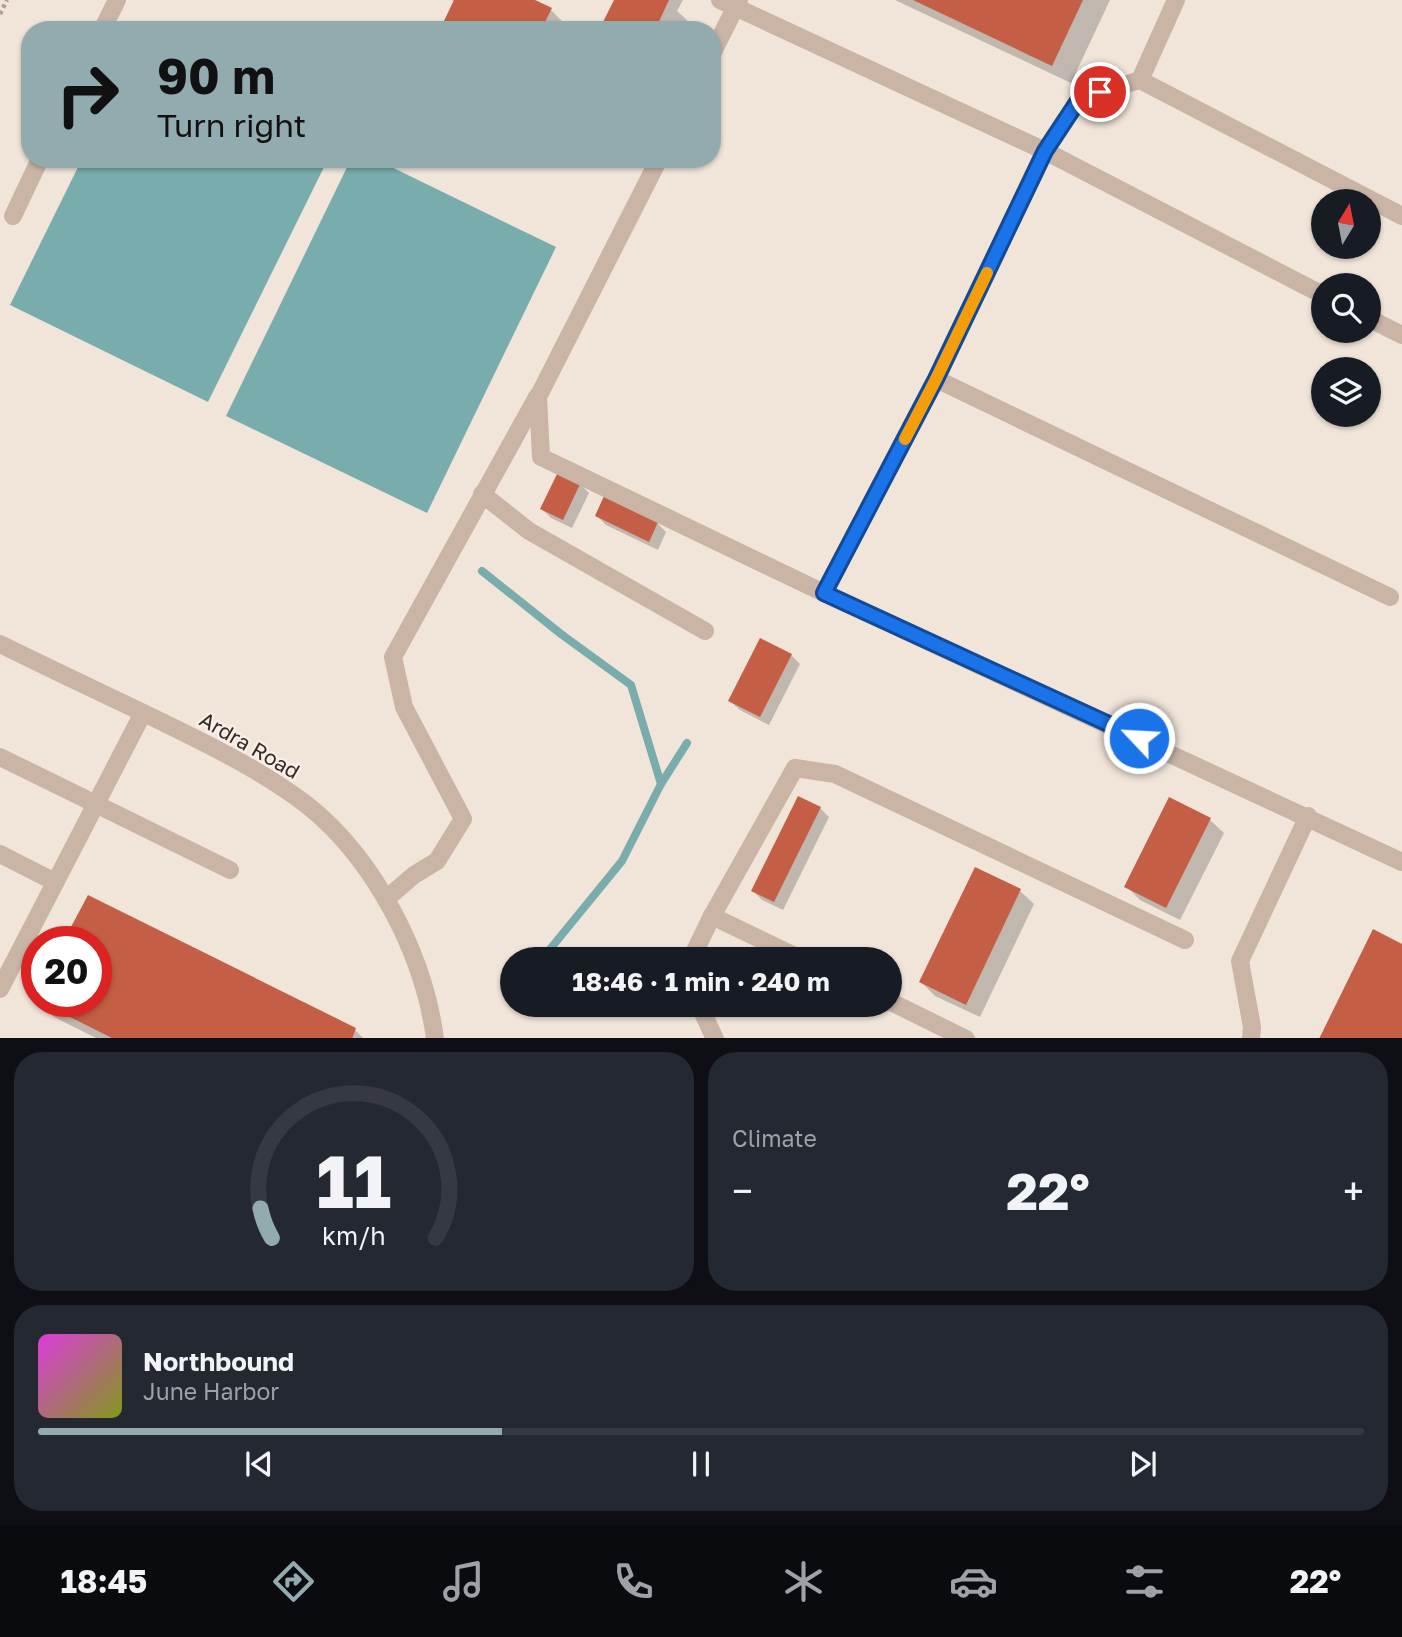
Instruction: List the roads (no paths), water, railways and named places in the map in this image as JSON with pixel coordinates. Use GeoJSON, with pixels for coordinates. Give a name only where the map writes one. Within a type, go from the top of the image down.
{"type":"FeatureCollection","features":[{"type":"Feature","properties":{"kind":"street"},"geometry":{"type":"LineString","coordinates":[[106,21],[117,0]]}},
{"type":"Feature","properties":{"kind":"street"},"geometry":{"type":"LineString","coordinates":[[1140,80],[1176,0]]}},
{"type":"Feature","properties":{"kind":"street"},"geometry":{"type":"LineString","coordinates":[[721,31],[732,2],[1045,151],[1311,289]]}},
{"type":"Feature","properties":{"kind":"street"},"geometry":{"type":"LineString","coordinates":[[824,593],[936,379],[1045,151],[1080,98],[1140,80],[1402,216]]}},
{"type":"Feature","properties":{"kind":"street"},"geometry":{"type":"LineString","coordinates":[[13,216],[36,168]]}},
{"type":"Feature","properties":{"kind":"street"},"geometry":{"type":"LineString","coordinates":[[386,900],[437,861],[463,819],[404,707],[393,657],[538,397],[652,168]]}},
{"type":"Feature","properties":{"kind":"street"},"geometry":{"type":"LineString","coordinates":[[1381,324],[1402,335]]}},
{"type":"Feature","properties":{"kind":"street"},"geometry":{"type":"LineString","coordinates":[[936,379],[1390,597]]}},
{"type":"Feature","properties":{"kind":"street"},"geometry":{"type":"LineString","coordinates":[[538,397],[541,457],[824,593],[1402,862]]}},
{"type":"Feature","properties":{"kind":"street"},"geometry":{"type":"LineString","coordinates":[[482,494],[529,531],[705,631]]}},
{"type":"Feature","properties":{"kind":"street","name":"Ardra Road"},"geometry":{"type":"LineString","coordinates":[[0,644],[265,775],[309,807],[349,848],[386,900],[413,955],[434,1030]]}},
{"type":"Feature","properties":{"kind":"street"},"geometry":{"type":"LineString","coordinates":[[0,989],[143,713]]}},
{"type":"Feature","properties":{"kind":"street"},"geometry":{"type":"LineString","coordinates":[[0,757],[230,870]]}},
{"type":"Feature","properties":{"kind":"street"},"geometry":{"type":"LineString","coordinates":[[697,947],[795,768],[835,774],[1185,940]]}},
{"type":"Feature","properties":{"kind":"street"},"geometry":{"type":"LineString","coordinates":[[1251,1038],[1252,1027],[1240,961],[1308,817]]}},
{"type":"Feature","properties":{"kind":"street"},"geometry":{"type":"LineString","coordinates":[[0,854],[55,882]]}},
{"type":"Feature","properties":{"kind":"street"},"geometry":{"type":"LineString","coordinates":[[712,916],[776,947]]}},
{"type":"Feature","properties":{"kind":"street"},"geometry":{"type":"LineString","coordinates":[[902,1007],[966,1038]]}},
{"type":"Feature","properties":{"kind":"street"},"geometry":{"type":"LineString","coordinates":[[705,1017],[715,1038]]}},
{"type":"Feature","properties":{"kind":"water"},"geometry":{"type":"Polygon","coordinates":[[[78,168],[324,168],[208,402],[10,305],[78,168]]]}},
{"type":"Feature","properties":{"kind":"water"},"geometry":{"type":"Polygon","coordinates":[[[347,168],[394,168],[556,247],[427,513],[226,416],[347,168]]]}},
{"type":"Feature","properties":{"kind":"waterway"},"geometry":{"type":"LineString","coordinates":[[482,571],[631,685],[661,784],[622,861],[552,947]]}},
{"type":"Feature","properties":{"kind":"waterway"},"geometry":{"type":"LineString","coordinates":[[661,784],[687,743]]}}]}
